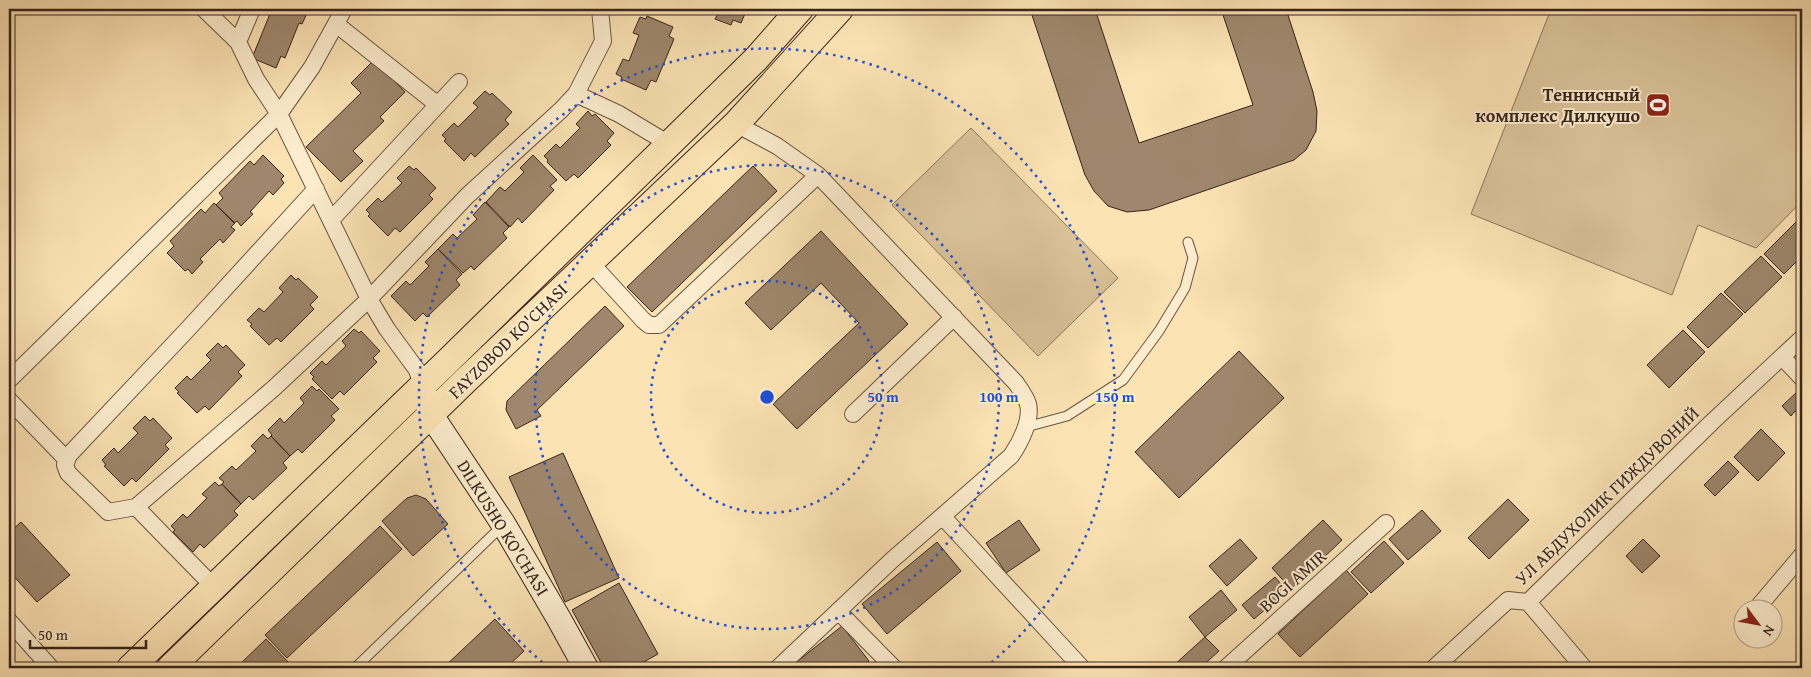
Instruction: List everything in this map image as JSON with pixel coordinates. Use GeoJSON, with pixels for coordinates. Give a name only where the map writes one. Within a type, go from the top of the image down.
{"type":"FeatureCollection","features":[{"type":"Feature","properties":{"kind":"main road","name":"FAYZOBOD KO'CHASI"},"geometry":{"type":"LineString","coordinates":[[130,668],[756,60],[800,9]]}},
{"type":"Feature","properties":{"kind":"main road","name":"FAYZOBOD KO'CHASI"},"geometry":{"type":"LineString","coordinates":[[170,668],[590,262],[736,124],[840,9]]}},
{"type":"Feature","properties":{"kind":"street"},"geometry":{"type":"LineString","coordinates":[[204,9],[238,42],[256,79],[279,114],[369,300],[387,329],[417,370],[422,386]]}},
{"type":"Feature","properties":{"kind":"street"},"geometry":{"type":"LineString","coordinates":[[238,42],[252,9]]}},
{"type":"Feature","properties":{"kind":"street"},"geometry":{"type":"LineString","coordinates":[[9,380],[279,114],[312,66],[344,9]]}},
{"type":"Feature","properties":{"kind":"street"},"geometry":{"type":"LineString","coordinates":[[316,189],[69,455],[65,465],[68,473],[108,512],[136,507],[274,388],[369,300],[467,196],[562,110],[576,94],[603,41],[600,9]]}},
{"type":"Feature","properties":{"kind":"street"},"geometry":{"type":"LineString","coordinates":[[336,24],[438,106]]}},
{"type":"Feature","properties":{"kind":"street"},"geometry":{"type":"LineString","coordinates":[[331,220],[459,82]]}},
{"type":"Feature","properties":{"kind":"street"},"geometry":{"type":"LineString","coordinates":[[576,94],[619,114],[668,144]]}},
{"type":"Feature","properties":{"kind":"street"},"geometry":{"type":"LineString","coordinates":[[736,124],[777,146],[818,175],[1016,383],[1028,404],[1026,427],[1018,446],[1011,456],[892,560],[778,668]]}},
{"type":"Feature","properties":{"kind":"street"},"geometry":{"type":"LineString","coordinates":[[590,262],[643,320],[649,325],[659,325],[818,175]]}},
{"type":"Feature","properties":{"kind":"street"},"geometry":{"type":"LineString","coordinates":[[853,414],[954,317]]}},
{"type":"Feature","properties":{"kind":"street","name":"УЛ АБДУХОЛИК ГИЖДУВОНИЙ"},"geometry":{"type":"LineString","coordinates":[[1434,668],[1508,600],[1528,602],[1711,422],[1802,338]]}},
{"type":"Feature","properties":{"kind":"street"},"geometry":{"type":"LineString","coordinates":[[1782,357],[1802,378]]}},
{"type":"Feature","properties":{"kind":"street","name":"DILKUSHO KO'CHASI"},"geometry":{"type":"LineString","coordinates":[[422,386],[431,415],[504,525],[586,668]]}},
{"type":"Feature","properties":{"kind":"street"},"geometry":{"type":"LineString","coordinates":[[9,400],[67,460]]}},
{"type":"Feature","properties":{"kind":"street"},"geometry":{"type":"LineString","coordinates":[[136,507],[213,586]]}},
{"type":"Feature","properties":{"kind":"street"},"geometry":{"type":"LineString","coordinates":[[943,517],[1082,668]]}},
{"type":"Feature","properties":{"kind":"street"},"geometry":{"type":"LineString","coordinates":[[1227,668],[1284,619],[1386,523]]}},
{"type":"Feature","properties":{"kind":"street"},"geometry":{"type":"LineString","coordinates":[[1764,600],[1802,555]]}},
{"type":"Feature","properties":{"kind":"street"},"geometry":{"type":"LineString","coordinates":[[1528,602],[1584,668]]}},
{"type":"Feature","properties":{"kind":"street"},"geometry":{"type":"LineString","coordinates":[[838,611],[894,668]]}},
{"type":"Feature","properties":{"kind":"street"},"geometry":{"type":"LineString","coordinates":[[9,621],[51,668]]}},
{"type":"Feature","properties":{"kind":"lane"},"geometry":{"type":"LineString","coordinates":[[1026,427],[1067,416],[1123,380],[1159,331],[1185,288],[1193,258],[1188,242]]}},
{"type":"Feature","properties":{"kind":"lane"},"geometry":{"type":"LineString","coordinates":[[355,668],[504,525]]}},
{"type":"Feature","properties":{"kind":"shaded area","name":"Теннисный комплекс Дилкушо"},"geometry":{"type":"Polygon","coordinates":[[[1551,9],[1802,9],[1802,201],[1756,248],[1698,225],[1672,295],[1471,214],[1551,9]]]}},
{"type":"Feature","properties":{"kind":"shaded area"},"geometry":{"type":"Polygon","coordinates":[[[971,128],[1118,278],[1038,356],[892,205],[971,128]]]}},
{"type":"Feature","properties":{"kind":"building"},"geometry":{"type":"Polygon","coordinates":[[[272,9],[309,9],[302,24],[299,23],[285,58],[281,56],[276,68],[252,58],[272,9]]]}},
{"type":"Feature","properties":{"kind":"building"},"geometry":{"type":"Polygon","coordinates":[[[720,9],[747,9],[741,23],[733,20],[731,25],[715,19],[720,9]]]}},
{"type":"Feature","properties":{"kind":"building"},"geometry":{"type":"Polygon","coordinates":[[[1030,9],[1095,9],[1139,143],[1253,105],[1221,9],[1286,9],[1313,92],[1317,111],[1316,131],[1306,150],[1294,160],[1149,210],[1127,212],[1108,206],[1094,191],[1085,175],[1030,9]]]}},
{"type":"Feature","properties":{"kind":"building"},"geometry":{"type":"Polygon","coordinates":[[[647,16],[673,27],[669,36],[674,39],[656,82],[651,80],[646,90],[621,79],[622,77],[616,74],[623,59],[629,61],[639,35],[633,33],[640,17],[646,19],[647,16]]]}},
{"type":"Feature","properties":{"kind":"building"},"geometry":{"type":"Polygon","coordinates":[[[374,60],[405,92],[380,117],[384,121],[353,151],[363,161],[341,182],[306,147],[361,93],[351,83],[374,60]]]}},
{"type":"Feature","properties":{"kind":"building"},"geometry":{"type":"Polygon","coordinates":[[[485,91],[490,95],[492,93],[512,112],[505,120],[509,124],[475,157],[471,153],[464,161],[444,141],[446,139],[442,135],[454,123],[458,127],[478,107],[473,103],[485,91]]]}},
{"type":"Feature","properties":{"kind":"building"},"geometry":{"type":"Polygon","coordinates":[[[588,111],[592,116],[595,114],[614,133],[607,141],[611,145],[578,178],[574,174],[566,181],[547,162],[548,160],[544,156],[556,144],[560,148],[580,128],[576,124],[588,111]]]}},
{"type":"Feature","properties":{"kind":"building"},"geometry":{"type":"Polygon","coordinates":[[[263,155],[284,176],[281,179],[284,183],[273,195],[269,191],[250,212],[253,214],[241,226],[237,221],[234,223],[216,205],[223,198],[219,193],[250,161],[254,165],[263,155]]]}},
{"type":"Feature","properties":{"kind":"building"},"geometry":{"type":"Polygon","coordinates":[[[533,155],[557,180],[550,186],[554,190],[522,223],[518,218],[510,227],[486,202],[500,187],[505,191],[524,172],[520,168],[533,155]]]}},
{"type":"Feature","properties":{"kind":"building"},"geometry":{"type":"Polygon","coordinates":[[[409,166],[414,170],[416,168],[436,188],[429,195],[433,199],[400,232],[395,228],[388,236],[368,216],[370,214],[366,210],[378,198],[382,202],[402,183],[397,178],[409,166]]]}},
{"type":"Feature","properties":{"kind":"building"},"geometry":{"type":"Polygon","coordinates":[[[753,166],[777,191],[652,312],[627,287],[753,166]]]}},
{"type":"Feature","properties":{"kind":"building"},"geometry":{"type":"Polygon","coordinates":[[[485,202],[509,227],[503,233],[507,238],[474,270],[471,266],[463,273],[438,249],[453,234],[457,238],[477,219],[473,215],[485,202]]]}},
{"type":"Feature","properties":{"kind":"building"},"geometry":{"type":"Polygon","coordinates":[[[214,203],[235,223],[231,227],[235,230],[223,243],[220,239],[200,259],[203,262],[192,274],[188,269],[185,271],[167,253],[174,246],[170,241],[201,209],[205,213],[214,203]]]}},
{"type":"Feature","properties":{"kind":"building"},"geometry":{"type":"Polygon","coordinates":[[[1799,219],[1802,222],[1802,256],[1784,274],[1764,254],[1799,219]]]}},
{"type":"Feature","properties":{"kind":"building"},"geometry":{"type":"Polygon","coordinates":[[[821,231],[908,324],[797,429],[773,404],[859,323],[821,283],[771,330],[745,303],[821,231]]]}},
{"type":"Feature","properties":{"kind":"building"},"geometry":{"type":"Polygon","coordinates":[[[438,249],[462,274],[456,280],[460,285],[427,317],[423,313],[415,321],[391,296],[406,281],[410,285],[429,266],[425,262],[438,249]]]}},
{"type":"Feature","properties":{"kind":"building"},"geometry":{"type":"Polygon","coordinates":[[[1761,256],[1782,277],[1745,313],[1724,292],[1761,256]]]}},
{"type":"Feature","properties":{"kind":"building"},"geometry":{"type":"Polygon","coordinates":[[[291,275],[296,280],[298,278],[318,297],[310,305],[314,309],[281,342],[277,338],[269,345],[250,326],[252,324],[247,320],[259,308],[264,312],[283,292],[279,288],[291,275]]]}},
{"type":"Feature","properties":{"kind":"building"},"geometry":{"type":"Polygon","coordinates":[[[1721,293],[1743,314],[1708,348],[1687,327],[1721,293]]]}},
{"type":"Feature","properties":{"kind":"building"},"geometry":{"type":"Polygon","coordinates":[[[605,306],[624,326],[537,410],[541,416],[516,429],[506,410],[507,401],[605,306]]]}},
{"type":"Feature","properties":{"kind":"building"},"geometry":{"type":"Polygon","coordinates":[[[354,329],[359,333],[361,331],[380,351],[373,358],[377,362],[344,395],[340,391],[332,399],[312,379],[314,377],[310,373],[322,361],[326,365],[346,346],[342,341],[354,329]]]}},
{"type":"Feature","properties":{"kind":"building"},"geometry":{"type":"Polygon","coordinates":[[[1683,330],[1705,352],[1669,388],[1647,365],[1683,330]]]}},
{"type":"Feature","properties":{"kind":"building"},"geometry":{"type":"Polygon","coordinates":[[[218,343],[223,348],[226,345],[245,365],[238,372],[242,376],[209,410],[205,406],[197,413],[177,393],[179,392],[175,388],[187,376],[191,380],[211,360],[206,355],[218,343]]]}},
{"type":"Feature","properties":{"kind":"building"},"geometry":{"type":"Polygon","coordinates":[[[1239,351],[1284,398],[1179,498],[1135,452],[1239,351]]]}},
{"type":"Feature","properties":{"kind":"building"},"geometry":{"type":"Polygon","coordinates":[[[312,386],[317,391],[319,389],[339,409],[331,416],[335,420],[302,453],[298,449],[290,456],[271,436],[268,430],[280,418],[284,423],[304,403],[300,398],[312,386]]]}},
{"type":"Feature","properties":{"kind":"building"},"geometry":{"type":"Polygon","coordinates":[[[1799,390],[1802,394],[1802,418],[1795,411],[1791,416],[1782,406],[1799,390]]]}},
{"type":"Feature","properties":{"kind":"building"},"geometry":{"type":"Polygon","coordinates":[[[145,416],[150,421],[153,418],[172,438],[165,445],[169,449],[136,482],[132,478],[124,486],[104,466],[106,465],[102,460],[114,448],[118,453],[138,433],[133,428],[145,416]]]}},
{"type":"Feature","properties":{"kind":"building"},"geometry":{"type":"Polygon","coordinates":[[[1761,429],[1785,453],[1758,481],[1734,457],[1761,429]]]}},
{"type":"Feature","properties":{"kind":"building"},"geometry":{"type":"Polygon","coordinates":[[[263,434],[268,439],[271,436],[290,456],[283,463],[287,468],[253,500],[249,496],[241,504],[222,484],[224,482],[219,478],[232,466],[236,470],[256,451],[251,446],[263,434]]]}},
{"type":"Feature","properties":{"kind":"building"},"geometry":{"type":"Polygon","coordinates":[[[563,453],[619,578],[565,602],[509,477],[563,453]]]}},
{"type":"Feature","properties":{"kind":"building"},"geometry":{"type":"Polygon","coordinates":[[[1728,461],[1739,472],[1715,496],[1704,485],[1728,461]]]}},
{"type":"Feature","properties":{"kind":"building"},"geometry":{"type":"Polygon","coordinates":[[[215,482],[219,486],[222,484],[241,504],[234,511],[238,515],[204,548],[200,544],[193,552],[173,532],[175,530],[171,526],[183,514],[187,518],[207,498],[202,494],[215,482]]]}},
{"type":"Feature","properties":{"kind":"building"},"geometry":{"type":"Polygon","coordinates":[[[416,495],[426,499],[448,524],[413,556],[382,521],[407,498],[416,495]]]}},
{"type":"Feature","properties":{"kind":"building"},"geometry":{"type":"Polygon","coordinates":[[[1508,499],[1529,520],[1489,559],[1468,538],[1508,499]]]}},
{"type":"Feature","properties":{"kind":"building"},"geometry":{"type":"Polygon","coordinates":[[[1422,510],[1441,531],[1408,560],[1389,539],[1422,510]]]}},
{"type":"Feature","properties":{"kind":"building"},"geometry":{"type":"Polygon","coordinates":[[[1019,520],[1040,550],[1006,573],[986,543],[1019,520]]]}},
{"type":"Feature","properties":{"kind":"building"},"geometry":{"type":"Polygon","coordinates":[[[1323,520],[1342,540],[1291,589],[1272,568],[1323,520]]]}},
{"type":"Feature","properties":{"kind":"building"},"geometry":{"type":"Polygon","coordinates":[[[21,522],[70,575],[37,602],[9,571],[9,533],[21,522]]]}},
{"type":"Feature","properties":{"kind":"building"},"geometry":{"type":"Polygon","coordinates":[[[380,526],[402,549],[287,658],[265,635],[380,526]]]}},
{"type":"Feature","properties":{"kind":"building"},"geometry":{"type":"Polygon","coordinates":[[[1240,539],[1257,558],[1227,586],[1209,566],[1240,539]]]}},
{"type":"Feature","properties":{"kind":"building"},"geometry":{"type":"Polygon","coordinates":[[[1643,539],[1660,556],[1642,573],[1626,556],[1643,539]]]}},
{"type":"Feature","properties":{"kind":"building"},"geometry":{"type":"Polygon","coordinates":[[[1384,541],[1404,563],[1371,593],[1351,572],[1384,541]]]}},
{"type":"Feature","properties":{"kind":"building"},"geometry":{"type":"Polygon","coordinates":[[[937,542],[961,571],[887,634],[862,604],[937,542]]]}},
{"type":"Feature","properties":{"kind":"building"},"geometry":{"type":"Polygon","coordinates":[[[1346,570],[1368,594],[1300,657],[1278,634],[1346,570]]]}},
{"type":"Feature","properties":{"kind":"building"},"geometry":{"type":"Polygon","coordinates":[[[1275,577],[1287,591],[1254,619],[1242,605],[1275,577]]]}},
{"type":"Feature","properties":{"kind":"building"},"geometry":{"type":"Polygon","coordinates":[[[619,583],[658,654],[633,668],[604,668],[572,610],[619,583]]]}},
{"type":"Feature","properties":{"kind":"building"},"geometry":{"type":"Polygon","coordinates":[[[1221,590],[1237,610],[1205,637],[1189,617],[1221,590]]]}},
{"type":"Feature","properties":{"kind":"building"},"geometry":{"type":"Polygon","coordinates":[[[495,619],[524,651],[506,668],[443,668],[495,619]]]}},
{"type":"Feature","properties":{"kind":"building"},"geometry":{"type":"Polygon","coordinates":[[[842,626],[869,661],[859,668],[789,668],[842,626]]]}},
{"type":"Feature","properties":{"kind":"building"},"geometry":{"type":"Polygon","coordinates":[[[1205,637],[1219,651],[1200,668],[1175,668],[1173,666],[1205,637]]]}},
{"type":"Feature","properties":{"kind":"building"},"geometry":{"type":"Polygon","coordinates":[[[266,639],[294,668],[236,668],[266,639]]]}},
{"type":"Feature","properties":{"kind":"place","name":"Теннисный комплекс Дилкушо"},"geometry":{"type":"Point","coordinates":[1658,105]}}]}
